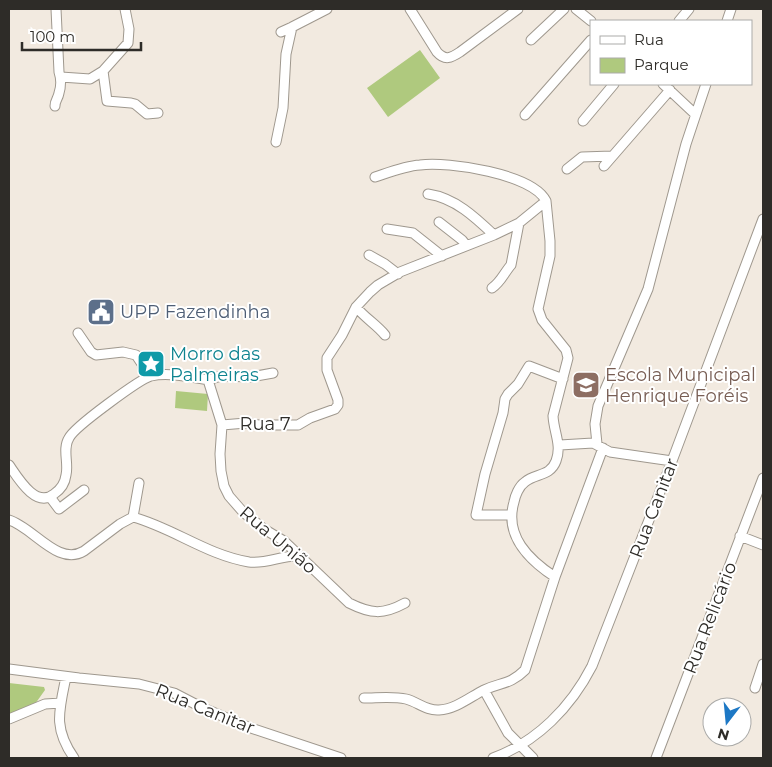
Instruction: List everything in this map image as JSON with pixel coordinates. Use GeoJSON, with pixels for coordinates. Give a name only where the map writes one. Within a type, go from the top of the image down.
{"type":"FeatureCollection","features":[{"type":"Feature","properties":{"kind":"street"},"geometry":{"type":"LineString","coordinates":[[55,106],[61,77],[59,72],[56,9]]}},
{"type":"Feature","properties":{"kind":"street"},"geometry":{"type":"LineString","coordinates":[[61,77],[90,79],[103,71],[128,43],[129,29],[125,9]]}},
{"type":"Feature","properties":{"kind":"street"},"geometry":{"type":"LineString","coordinates":[[281,32],[326,9]]}},
{"type":"Feature","properties":{"kind":"street"},"geometry":{"type":"LineString","coordinates":[[410,9],[436,52],[448,58],[453,57],[518,9]]}},
{"type":"Feature","properties":{"kind":"street"},"geometry":{"type":"LineString","coordinates":[[531,40],[564,9]]}},
{"type":"Feature","properties":{"kind":"street"},"geometry":{"type":"LineString","coordinates":[[576,9],[590,20]]}},
{"type":"Feature","properties":{"kind":"street"},"geometry":{"type":"LineString","coordinates":[[680,20],[689,9]]}},
{"type":"Feature","properties":{"kind":"street"},"geometry":{"type":"LineString","coordinates":[[276,142],[283,108],[286,54],[292,27]]}},
{"type":"Feature","properties":{"kind":"street"},"geometry":{"type":"LineString","coordinates":[[525,114],[590,41]]}},
{"type":"Feature","properties":{"kind":"street"},"geometry":{"type":"LineString","coordinates":[[103,71],[107,101],[135,104],[147,114],[158,113]]}},
{"type":"Feature","properties":{"kind":"street"},"geometry":{"type":"LineString","coordinates":[[583,122],[613,85]]}},
{"type":"Feature","properties":{"kind":"street"},"geometry":{"type":"LineString","coordinates":[[364,698],[407,700],[428,709],[439,710],[465,702],[484,690],[512,681],[525,670],[600,446],[595,424],[598,406],[648,289],[695,114],[706,85]]}},
{"type":"Feature","properties":{"kind":"street"},"geometry":{"type":"LineString","coordinates":[[604,166],[666,87],[695,114]]}},
{"type":"Feature","properties":{"kind":"street"},"geometry":{"type":"LineString","coordinates":[[566,169],[582,157],[612,156]]}},
{"type":"Feature","properties":{"kind":"street"},"geometry":{"type":"LineString","coordinates":[[375,177],[422,164],[459,167],[501,174],[516,179],[534,188],[546,201],[550,256],[538,309],[542,320],[566,350],[568,358],[553,416],[553,425],[560,445],[555,463],[551,469],[524,482],[519,489],[510,516],[514,531],[528,556],[534,563],[555,577]]}},
{"type":"Feature","properties":{"kind":"street"},"geometry":{"type":"LineString","coordinates":[[428,194],[447,199],[456,204],[494,235]]}},
{"type":"Feature","properties":{"kind":"street"},"geometry":{"type":"LineString","coordinates":[[385,335],[380,328],[364,317],[356,307],[378,284],[519,223],[546,201]]}},
{"type":"Feature","properties":{"kind":"street","name":"Rua Canitar"},"geometry":{"type":"LineString","coordinates":[[495,758],[520,746],[551,722],[583,683],[600,645],[672,462],[763,219]]}},
{"type":"Feature","properties":{"kind":"street"},"geometry":{"type":"LineString","coordinates":[[439,222],[466,245]]}},
{"type":"Feature","properties":{"kind":"street"},"geometry":{"type":"LineString","coordinates":[[492,288],[505,276],[511,265],[519,223]]}},
{"type":"Feature","properties":{"kind":"street"},"geometry":{"type":"LineString","coordinates":[[387,229],[412,233],[442,256]]}},
{"type":"Feature","properties":{"kind":"street"},"geometry":{"type":"LineString","coordinates":[[369,255],[398,274]]}},
{"type":"Feature","properties":{"kind":"street","name":"Rua 7"},"geometry":{"type":"LineString","coordinates":[[222,425],[248,423],[259,425],[298,425],[313,416],[334,410],[338,400],[328,370],[327,358],[329,352],[342,335],[356,307]]}},
{"type":"Feature","properties":{"kind":"street"},"geometry":{"type":"LineString","coordinates":[[78,333],[91,352],[96,355],[123,352],[136,355],[142,364],[145,378]]}},
{"type":"Feature","properties":{"kind":"street"},"geometry":{"type":"LineString","coordinates":[[510,516],[476,515],[505,399],[518,384],[529,366],[562,379]]}},
{"type":"Feature","properties":{"kind":"street"},"geometry":{"type":"LineString","coordinates":[[9,465],[23,484],[36,496],[42,499],[50,497],[59,490],[66,476],[68,438],[89,418],[145,378],[160,375],[208,380],[220,376],[251,376],[272,373]]}},
{"type":"Feature","properties":{"kind":"street","name":"Rua União"},"geometry":{"type":"LineString","coordinates":[[208,380],[222,425],[220,454],[224,486],[237,506],[255,522],[284,541],[343,598],[356,606],[377,613],[391,610],[405,603]]}},
{"type":"Feature","properties":{"kind":"street"},"geometry":{"type":"LineString","coordinates":[[560,445],[593,443],[610,452],[672,462]]}},
{"type":"Feature","properties":{"kind":"street","name":"Rua Relicário"},"geometry":{"type":"LineString","coordinates":[[656,758],[763,478]]}},
{"type":"Feature","properties":{"kind":"street"},"geometry":{"type":"LineString","coordinates":[[133,517],[139,483]]}},
{"type":"Feature","properties":{"kind":"street"},"geometry":{"type":"LineString","coordinates":[[50,497],[59,509],[84,490]]}},
{"type":"Feature","properties":{"kind":"street"},"geometry":{"type":"LineString","coordinates":[[133,517],[212,552],[240,560],[261,562],[290,556],[300,556]]}},
{"type":"Feature","properties":{"kind":"street"},"geometry":{"type":"LineString","coordinates":[[9,520],[63,554],[74,555],[84,551],[120,524],[133,517]]}},
{"type":"Feature","properties":{"kind":"street"},"geometry":{"type":"LineString","coordinates":[[740,536],[763,545]]}},
{"type":"Feature","properties":{"kind":"street"},"geometry":{"type":"LineString","coordinates":[[755,688],[763,664]]}},
{"type":"Feature","properties":{"kind":"street","name":"Rua Canitar"},"geometry":{"type":"LineString","coordinates":[[9,669],[139,684],[174,693],[201,707],[248,726],[341,758]]}},
{"type":"Feature","properties":{"kind":"street"},"geometry":{"type":"LineString","coordinates":[[66,677],[59,724],[63,739],[74,758]]}},
{"type":"Feature","properties":{"kind":"street"},"geometry":{"type":"LineString","coordinates":[[484,690],[508,732],[533,758]]}},
{"type":"Feature","properties":{"kind":"street"},"geometry":{"type":"LineString","coordinates":[[9,719],[45,704],[61,702]]}},
{"type":"Feature","properties":{"kind":"green space"},"geometry":{"type":"Polygon","coordinates":[[[420,50],[440,78],[388,117],[367,88],[420,50]]]}},
{"type":"Feature","properties":{"kind":"green space"},"geometry":{"type":"Polygon","coordinates":[[[176,391],[208,394],[207,411],[175,408],[176,391]]]}},
{"type":"Feature","properties":{"kind":"green space"},"geometry":{"type":"Polygon","coordinates":[[[9,683],[44,687],[45,690],[35,704],[9,714],[9,683]]]}},
{"type":"Feature","properties":{"kind":"place","name":"UPP Fazendinha"},"geometry":{"type":"Point","coordinates":[101,312]}},
{"type":"Feature","properties":{"kind":"place","name":"Morro das Palmeiras"},"geometry":{"type":"Point","coordinates":[151,364]}},
{"type":"Feature","properties":{"kind":"place","name":"Escola Municipal Henrique Foréis"},"geometry":{"type":"Point","coordinates":[586,385]}}]}
